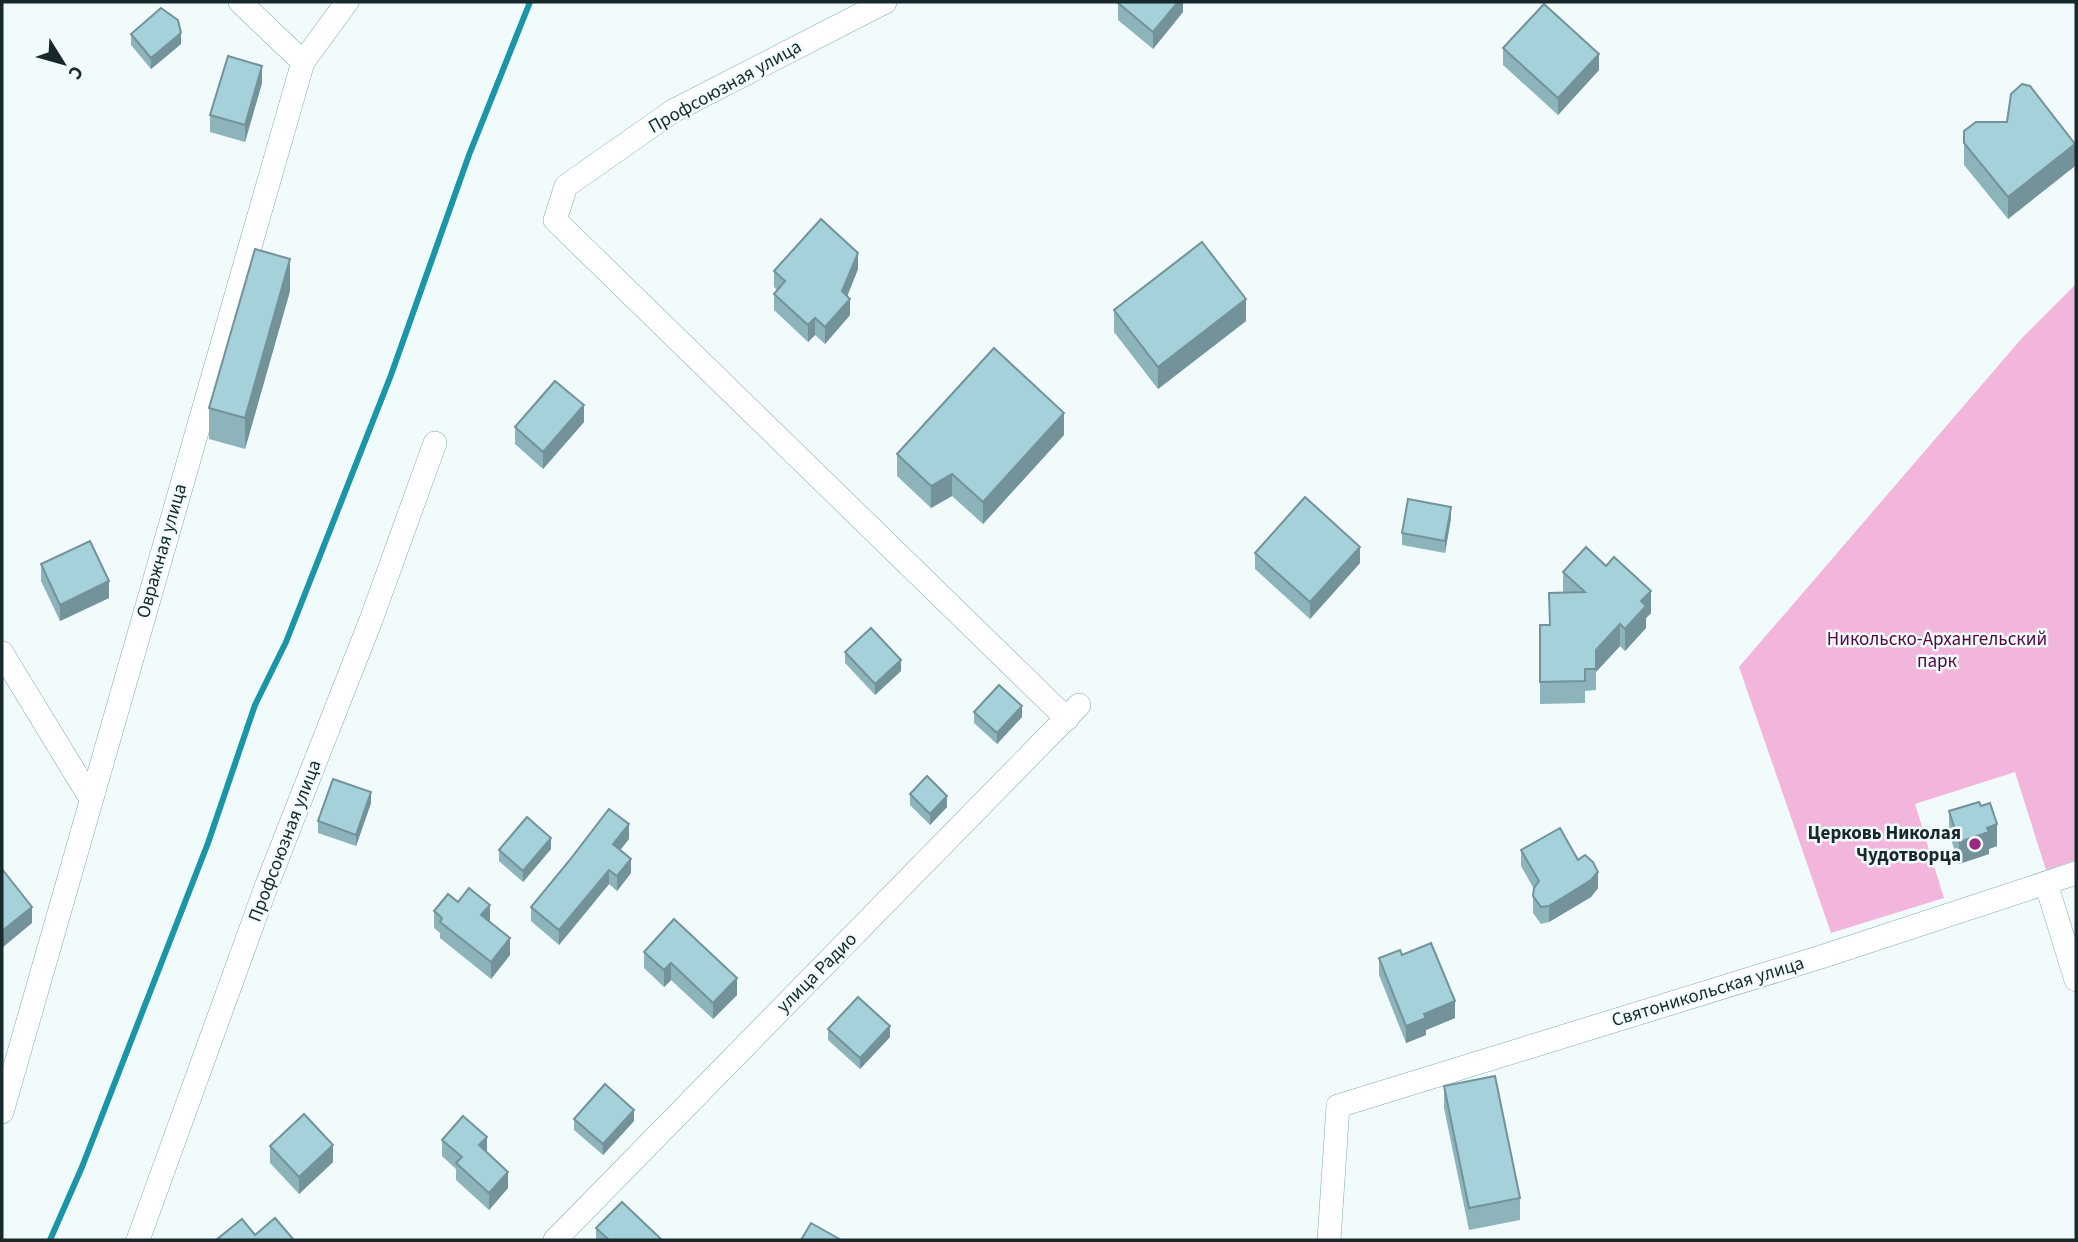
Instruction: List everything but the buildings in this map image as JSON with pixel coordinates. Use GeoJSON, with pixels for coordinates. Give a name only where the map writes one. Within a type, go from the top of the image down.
{"type":"FeatureCollection","features":[{"type":"Feature","properties":{"kind":"street"},"geometry":{"type":"LineString","coordinates":[[240,2],[303,62]]}},
{"type":"Feature","properties":{"kind":"street","name":"Овражная улица"},"geometry":{"type":"LineString","coordinates":[[2,1112],[303,62],[347,2]]}},
{"type":"Feature","properties":{"kind":"street","name":"Профсоюзная улица"},"geometry":{"type":"LineString","coordinates":[[885,2],[673,111],[566,186],[555,220],[1073,712]]}},
{"type":"Feature","properties":{"kind":"street","name":"Профсоюзная улица"},"geometry":{"type":"LineString","coordinates":[[138,1240],[266,887],[371,620],[435,443]]}},
{"type":"Feature","properties":{"kind":"street"},"geometry":{"type":"LineString","coordinates":[[2,653],[92,799]]}},
{"type":"Feature","properties":{"kind":"street","name":"улица Радио"},"geometry":{"type":"LineString","coordinates":[[555,1240],[1073,712]]}},
{"type":"Feature","properties":{"kind":"street","name":"Святоникольская улица"},"geometry":{"type":"LineString","coordinates":[[1329,1240],[1338,1106],[1824,956],[2076,873]]}},
{"type":"Feature","properties":{"kind":"street"},"geometry":{"type":"LineString","coordinates":[[2046,883],[2076,980]]}},
{"type":"Feature","properties":{"kind":"green space","name":"Никольско-Архангельский парк"},"geometry":{"type":"Polygon","coordinates":[[[2076,284],[2076,860],[2046,870],[2015,772],[1915,804],[1944,898],[1831,933],[1739,667],[2022,338],[2076,284]]]}},
{"type":"Feature","properties":{"kind":"waterway"},"geometry":{"type":"LineString","coordinates":[[50,1240],[82,1167],[208,843],[255,705],[286,642],[391,375],[469,155],[530,2]]}},
{"type":"Feature","properties":{"kind":"place","name":"Церковь Николая Чудотворца"},"geometry":{"type":"Point","coordinates":[1975,844]}}]}
